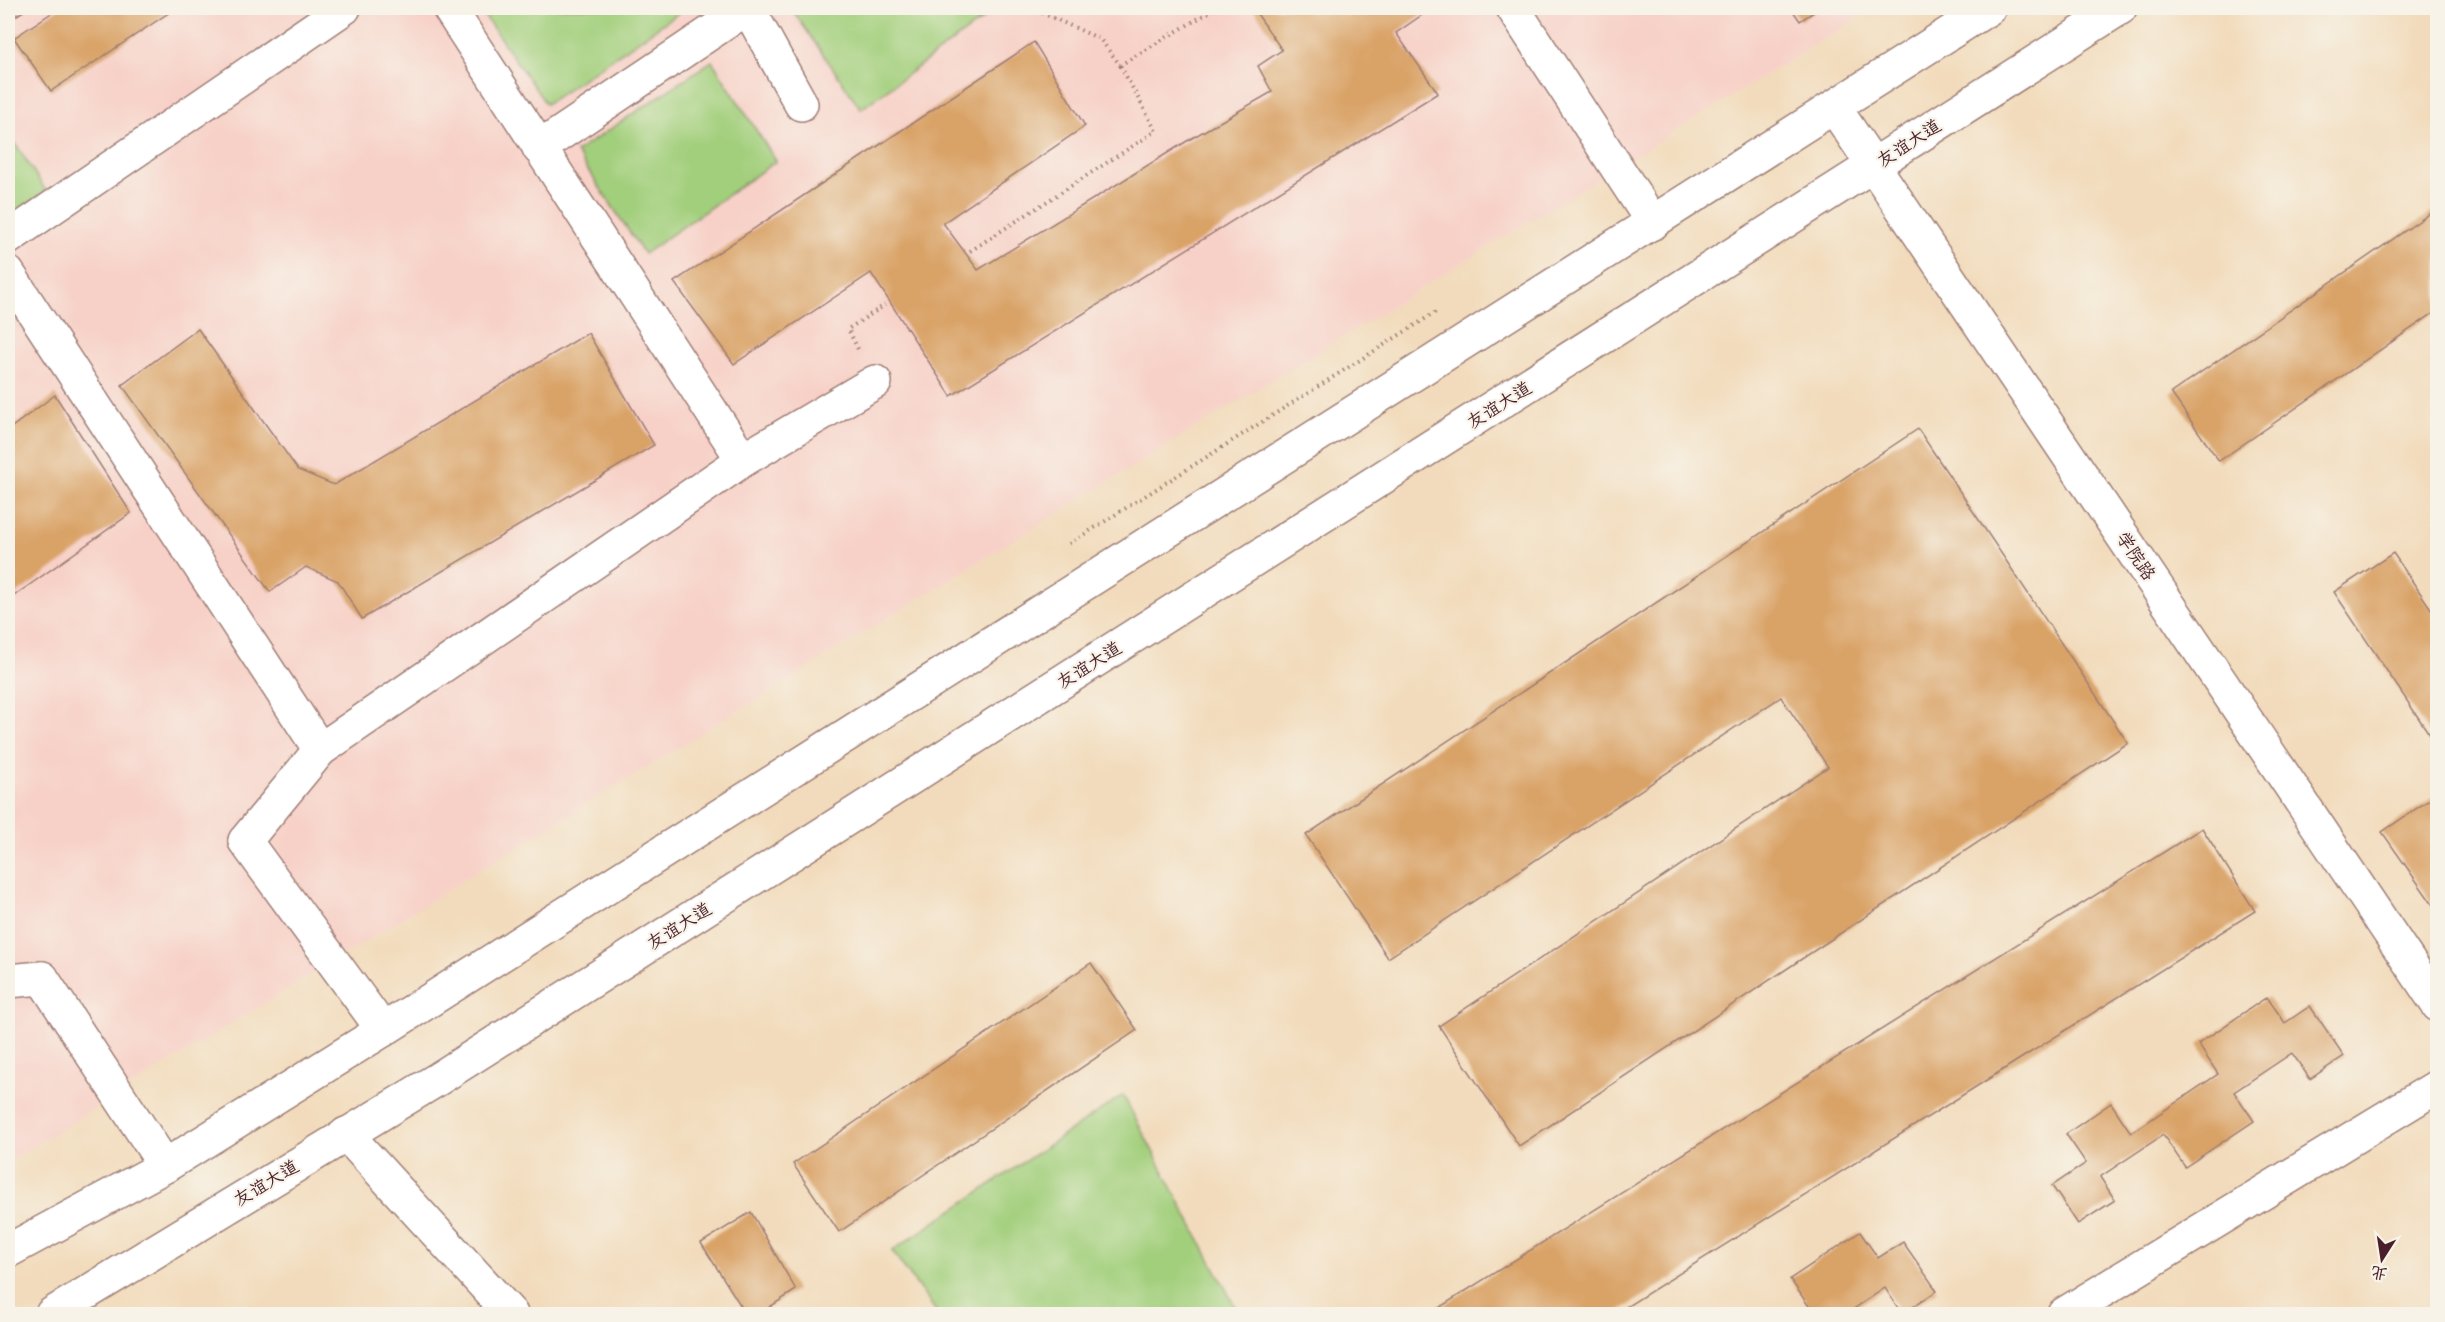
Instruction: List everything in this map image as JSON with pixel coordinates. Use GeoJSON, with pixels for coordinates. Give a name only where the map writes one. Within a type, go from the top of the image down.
{"type":"FeatureCollection","features":[{"type":"Feature","properties":{"kind":"main road"},"geometry":{"type":"LineString","coordinates":[[8,238],[344,8]]}},
{"type":"Feature","properties":{"kind":"main road"},"geometry":{"type":"LineString","coordinates":[[449,8],[743,460]]}},
{"type":"Feature","properties":{"kind":"main road"},"geometry":{"type":"LineString","coordinates":[[539,148],[748,8],[801,104]]}},
{"type":"Feature","properties":{"kind":"main road"},"geometry":{"type":"LineString","coordinates":[[1512,8],[1653,222]]}},
{"type":"Feature","properties":{"kind":"main road"},"geometry":{"type":"LineString","coordinates":[[8,1251],[165,1166],[383,1030],[1989,8]]}},
{"type":"Feature","properties":{"kind":"main road","name":"友谊大道"},"geometry":{"type":"LineString","coordinates":[[52,1314],[468,1060],[2120,8]]}},
{"type":"Feature","properties":{"kind":"main road","name":"学院路"},"geometry":{"type":"LineString","coordinates":[[1834,107],[2438,1005]]}},
{"type":"Feature","properties":{"kind":"main road"},"geometry":{"type":"LineString","coordinates":[[8,273],[320,750]]}},
{"type":"Feature","properties":{"kind":"main road"},"geometry":{"type":"LineString","coordinates":[[383,1030],[245,841],[320,750],[743,460],[875,382]]}},
{"type":"Feature","properties":{"kind":"main road"},"geometry":{"type":"LineString","coordinates":[[8,981],[42,978],[165,1166]]}},
{"type":"Feature","properties":{"kind":"main road"},"geometry":{"type":"LineString","coordinates":[[2064,1314],[2438,1086]]}},
{"type":"Feature","properties":{"kind":"main road"},"geometry":{"type":"LineString","coordinates":[[346,1134],[510,1314]]}},
{"type":"Feature","properties":{"kind":"path"},"geometry":{"type":"LineString","coordinates":[[970,251],[1156,131],[1120,65],[1100,39],[1031,8]]}},
{"type":"Feature","properties":{"kind":"path"},"geometry":{"type":"LineString","coordinates":[[1120,65],[1216,8]]}},
{"type":"Feature","properties":{"kind":"path"},"geometry":{"type":"LineString","coordinates":[[875,382],[848,329],[885,305]]}},
{"type":"Feature","properties":{"kind":"shaded area"},"geometry":{"type":"Polygon","coordinates":[[[8,8],[1874,8],[8,1162],[8,8]]]}},
{"type":"Feature","properties":{"kind":"green space"},"geometry":{"type":"Polygon","coordinates":[[[479,8],[686,8],[546,104],[479,8]]]}},
{"type":"Feature","properties":{"kind":"green space"},"geometry":{"type":"Polygon","coordinates":[[[791,8],[983,8],[988,15],[861,109],[791,8]]]}},
{"type":"Feature","properties":{"kind":"green space"},"geometry":{"type":"Polygon","coordinates":[[[712,61],[776,161],[644,254],[576,152],[712,61]]]}},
{"type":"Feature","properties":{"kind":"green space"},"geometry":{"type":"Polygon","coordinates":[[[8,132],[46,191],[8,217],[8,132]]]}},
{"type":"Feature","properties":{"kind":"green space"},"geometry":{"type":"Polygon","coordinates":[[[1123,1095],[1239,1314],[938,1314],[892,1251],[1123,1095]]]}},
{"type":"Feature","properties":{"kind":"building"},"geometry":{"type":"Polygon","coordinates":[[[8,8],[28,8],[8,21],[8,8]]]}},
{"type":"Feature","properties":{"kind":"building"},"geometry":{"type":"Polygon","coordinates":[[[59,8],[176,8],[51,91],[14,38],[59,8]]]}},
{"type":"Feature","properties":{"kind":"building"},"geometry":{"type":"Polygon","coordinates":[[[1253,8],[1432,8],[1396,33],[1438,93],[951,396],[871,273],[734,364],[674,282],[1034,42],[1085,126],[943,223],[978,270],[1192,138],[1272,92],[1258,66],[1282,50],[1253,8]]]}},
{"type":"Feature","properties":{"kind":"building"},"geometry":{"type":"Polygon","coordinates":[[[1791,8],[1820,8],[1800,21],[1791,8]]]}},
{"type":"Feature","properties":{"kind":"building"},"geometry":{"type":"Polygon","coordinates":[[[2438,208],[2438,310],[2219,461],[2171,393],[2438,208]]]}},
{"type":"Feature","properties":{"kind":"building"},"geometry":{"type":"Polygon","coordinates":[[[198,329],[298,470],[334,485],[588,333],[654,445],[362,619],[338,581],[306,567],[270,592],[122,385],[198,329]]]}},
{"type":"Feature","properties":{"kind":"building"},"geometry":{"type":"Polygon","coordinates":[[[55,395],[131,513],[8,600],[8,430],[55,395]]]}},
{"type":"Feature","properties":{"kind":"building"},"geometry":{"type":"Polygon","coordinates":[[[1918,429],[2128,743],[1519,1146],[1439,1026],[1828,767],[1781,697],[1388,958],[1306,835],[1918,429]]]}},
{"type":"Feature","properties":{"kind":"building"},"geometry":{"type":"Polygon","coordinates":[[[2393,553],[2438,619],[2438,747],[2334,592],[2393,553]]]}},
{"type":"Feature","properties":{"kind":"building"},"geometry":{"type":"Polygon","coordinates":[[[2438,794],[2438,912],[2382,832],[2438,794]]]}},
{"type":"Feature","properties":{"kind":"building"},"geometry":{"type":"Polygon","coordinates":[[[2202,828],[2255,911],[1615,1314],[1429,1314],[2202,828]]]}},
{"type":"Feature","properties":{"kind":"building"},"geometry":{"type":"Polygon","coordinates":[[[1091,963],[1137,1030],[839,1232],[793,1164],[1091,963]]]}},
{"type":"Feature","properties":{"kind":"building"},"geometry":{"type":"Polygon","coordinates":[[[2267,997],[2285,1023],[2310,1006],[2344,1056],[2310,1079],[2292,1053],[2234,1092],[2254,1121],[2185,1167],[2163,1135],[2100,1177],[2115,1200],[2078,1224],[2052,1186],[2086,1163],[2066,1134],[2111,1103],[2131,1133],[2218,1074],[2198,1044],[2267,997]]]}},
{"type":"Feature","properties":{"kind":"building"},"geometry":{"type":"Polygon","coordinates":[[[751,1212],[796,1290],[759,1314],[746,1314],[701,1243],[751,1212]]]}},
{"type":"Feature","properties":{"kind":"building"},"geometry":{"type":"Polygon","coordinates":[[[1860,1232],[1878,1258],[1903,1242],[1937,1291],[1902,1314],[1885,1288],[1846,1314],[1803,1314],[1811,1309],[1790,1279],[1860,1232]]]}}]}
